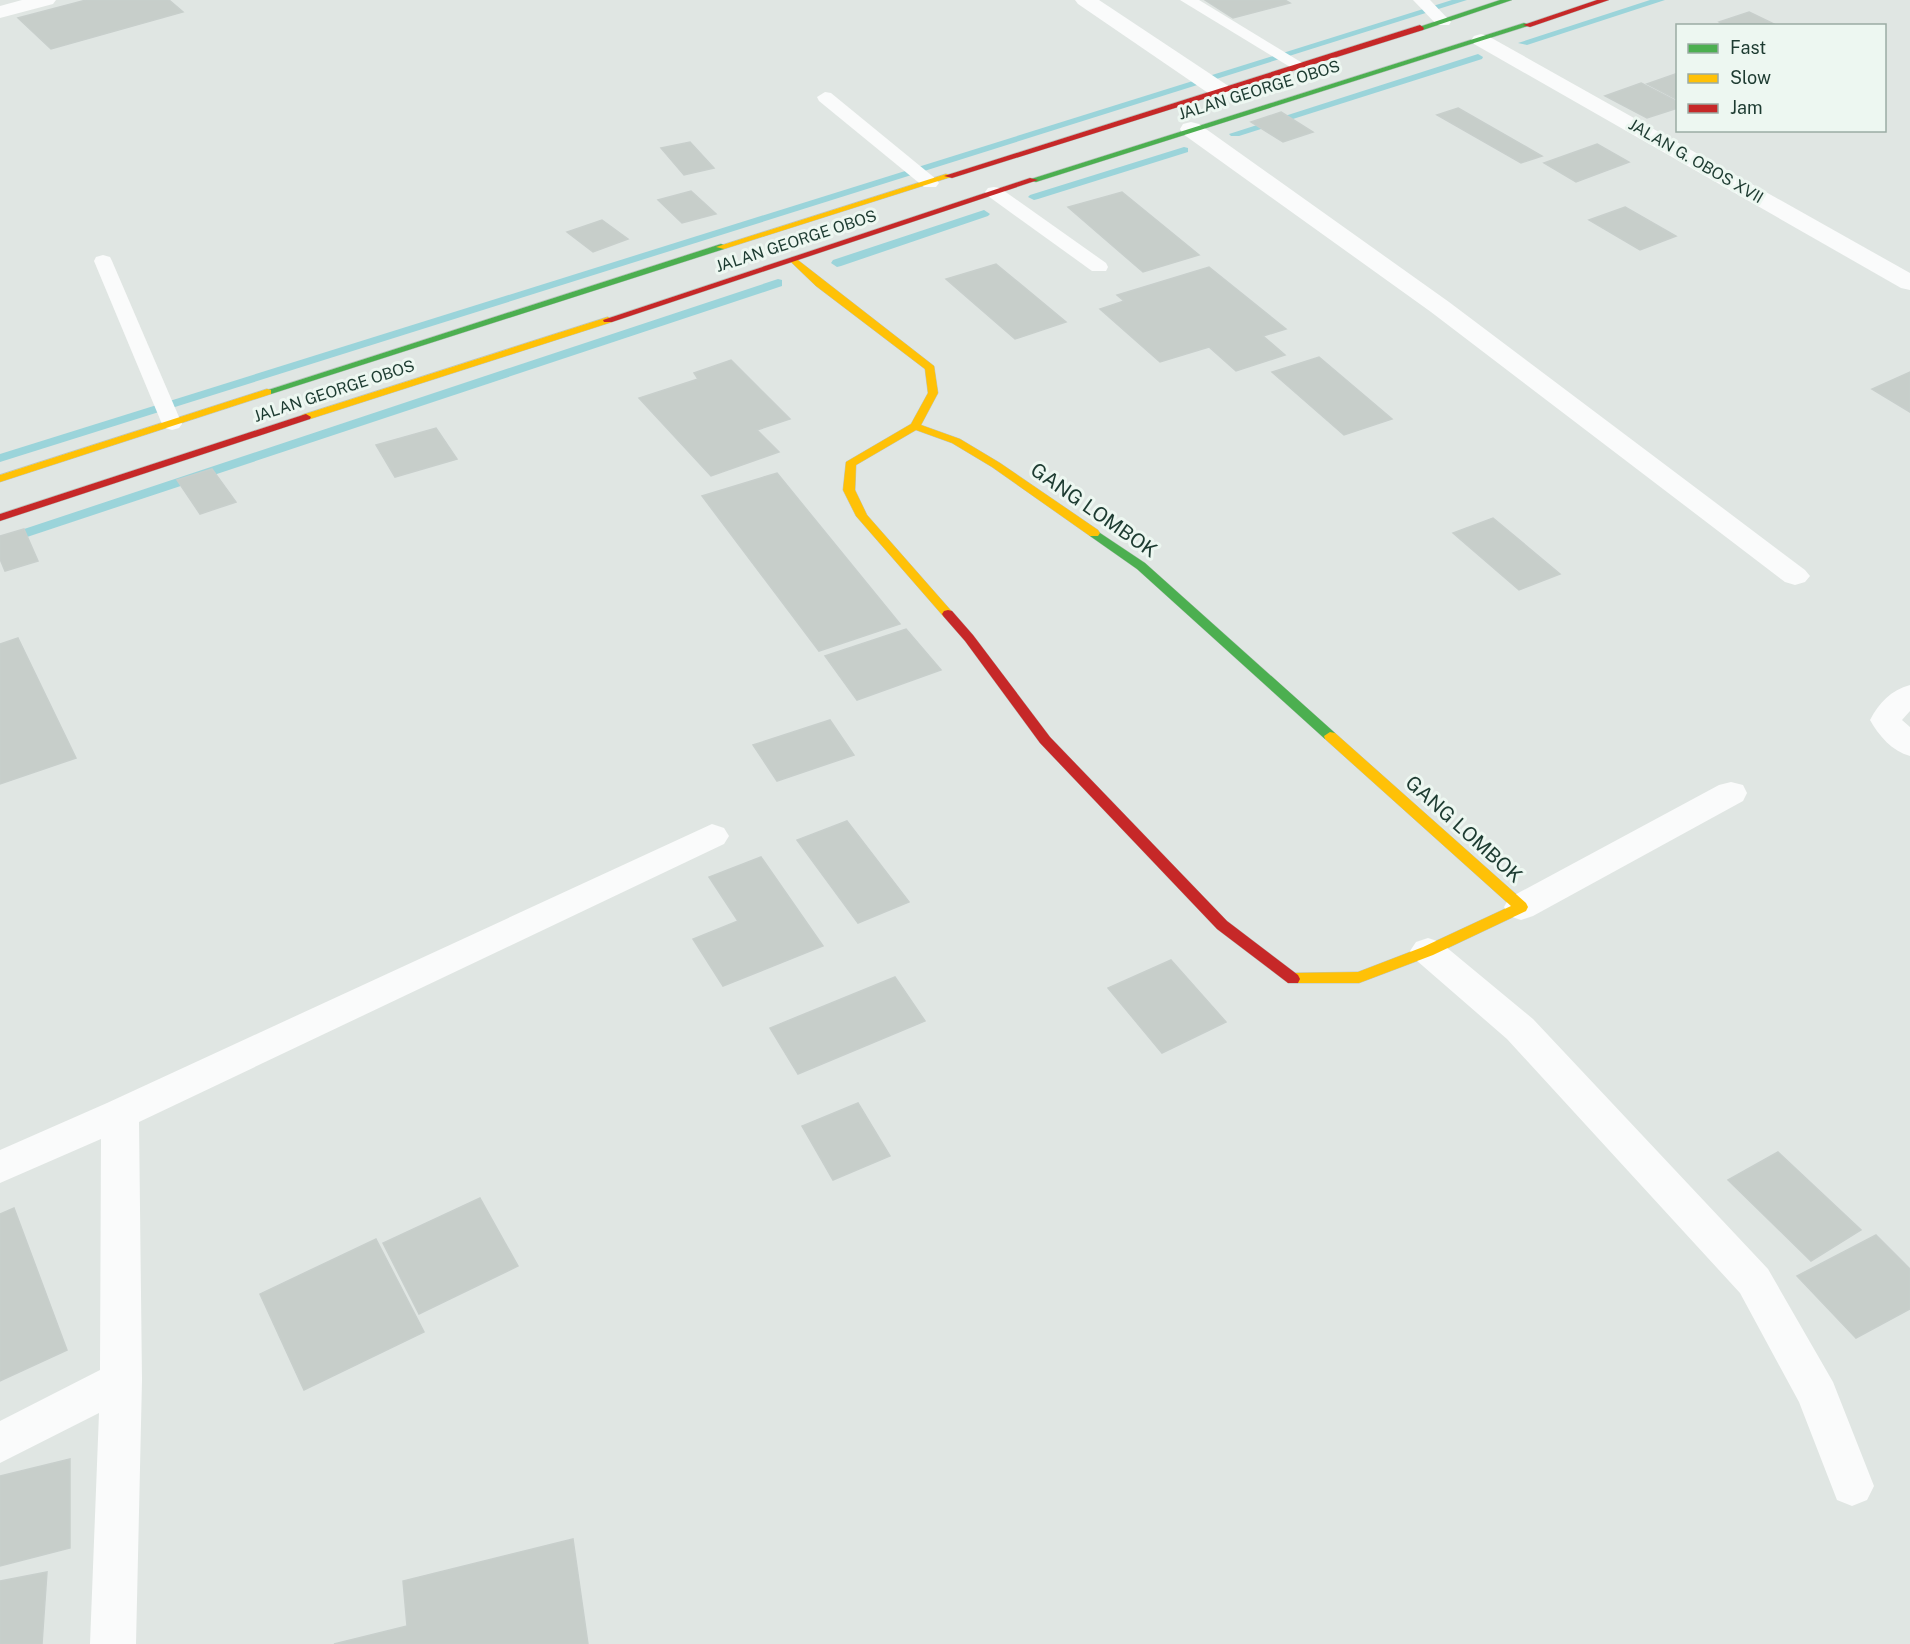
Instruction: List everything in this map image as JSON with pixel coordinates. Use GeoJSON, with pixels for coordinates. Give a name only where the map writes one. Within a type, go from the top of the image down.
{"type":"FeatureCollection","features":[{"type":"Feature","properties":{"kind":"main road","name":"JALAN GEORGE OBOS"},"geometry":{"type":"LineString","coordinates":[[0,479],[565,295],[1222,92],[1508,0]]}},
{"type":"Feature","properties":{"kind":"main road","name":"JALAN GEORGE OBOS"},"geometry":{"type":"LineString","coordinates":[[0,519],[215,446],[794,260],[994,192],[1605,0]]}},
{"type":"Feature","properties":{"kind":"main road"},"geometry":{"type":"LineString","coordinates":[[794,260],[820,284],[930,368],[933,393],[915,426]]}},
{"type":"Feature","properties":{"kind":"main road","name":"GANG LOMBOK"},"geometry":{"type":"LineString","coordinates":[[915,426],[956,441],[996,465],[1142,566],[1521,907],[1428,951],[1359,977],[1294,980],[1222,925],[1045,740],[969,638],[862,516],[849,490],[850,464],[915,426]]}},
{"type":"Feature","properties":{"kind":"street"},"geometry":{"type":"LineString","coordinates":[[0,12],[46,0]]}},
{"type":"Feature","properties":{"kind":"street"},"geometry":{"type":"LineString","coordinates":[[1085,0],[1222,92]]}},
{"type":"Feature","properties":{"kind":"street","name":"JALAN G. OBOS XVII"},"geometry":{"type":"LineString","coordinates":[[1481,40],[1910,283]]}},
{"type":"Feature","properties":{"kind":"street"},"geometry":{"type":"LineString","coordinates":[[1191,129],[1440,307],[1795,576]]}},
{"type":"Feature","properties":{"kind":"street"},"geometry":{"type":"LineString","coordinates":[[1910,695],[1891,710],[1886,720],[1890,727],[1910,745]]}},
{"type":"Feature","properties":{"kind":"street"},"geometry":{"type":"LineString","coordinates":[[1521,907],[1731,793]]}},
{"type":"Feature","properties":{"kind":"street"},"geometry":{"type":"LineString","coordinates":[[0,1167],[120,1114],[712,836]]}},
{"type":"Feature","properties":{"kind":"street"},"geometry":{"type":"LineString","coordinates":[[1428,951],[1520,1029],[1754,1281],[1818,1395],[1852,1486]]}},
{"type":"Feature","properties":{"kind":"street"},"geometry":{"type":"LineString","coordinates":[[113,1644],[122,1380],[120,1114]]}},
{"type":"Feature","properties":{"kind":"street"},"geometry":{"type":"LineString","coordinates":[[0,1443],[122,1380]]}},
{"type":"Feature","properties":{"kind":"lane"},"geometry":{"type":"LineString","coordinates":[[1188,0],[1301,67]]}},
{"type":"Feature","properties":{"kind":"lane"},"geometry":{"type":"LineString","coordinates":[[1421,0],[1443,22]]}},
{"type":"Feature","properties":{"kind":"lane"},"geometry":{"type":"LineString","coordinates":[[825,97],[930,183]]}},
{"type":"Feature","properties":{"kind":"lane"},"geometry":{"type":"LineString","coordinates":[[994,192],[1099,267]]}},
{"type":"Feature","properties":{"kind":"lane"},"geometry":{"type":"LineString","coordinates":[[103,261],[172,424]]}},
{"type":"Feature","properties":{"kind":"building"},"geometry":{"type":"Polygon","coordinates":[[[86,0],[169,0],[183,12],[51,49],[18,18],[86,0]]]}},
{"type":"Feature","properties":{"kind":"building"},"geometry":{"type":"Polygon","coordinates":[[[1205,0],[1285,0],[1290,3],[1233,18],[1205,0]]]}},
{"type":"Feature","properties":{"kind":"building"},"geometry":{"type":"Polygon","coordinates":[[[1749,12],[1774,24],[1722,24],[1719,22],[1749,12]]]}},
{"type":"Feature","properties":{"kind":"building"},"geometry":{"type":"Polygon","coordinates":[[[1676,74],[1676,99],[1647,84],[1676,74]]]}},
{"type":"Feature","properties":{"kind":"building"},"geometry":{"type":"Polygon","coordinates":[[[1641,83],[1676,101],[1676,109],[1647,118],[1605,96],[1641,83]]]}},
{"type":"Feature","properties":{"kind":"building"},"geometry":{"type":"Polygon","coordinates":[[[1458,108],[1542,156],[1521,163],[1437,115],[1458,108]]]}},
{"type":"Feature","properties":{"kind":"building"},"geometry":{"type":"Polygon","coordinates":[[[1281,112],[1313,132],[1283,142],[1251,122],[1281,112]]]}},
{"type":"Feature","properties":{"kind":"building"},"geometry":{"type":"Polygon","coordinates":[[[690,142],[714,168],[684,175],[661,148],[690,142]]]}},
{"type":"Feature","properties":{"kind":"building"},"geometry":{"type":"Polygon","coordinates":[[[1597,144],[1629,162],[1576,182],[1544,163],[1597,144]]]}},
{"type":"Feature","properties":{"kind":"building"},"geometry":{"type":"Polygon","coordinates":[[[691,191],[716,214],[682,223],[658,200],[691,191]]]}},
{"type":"Feature","properties":{"kind":"building"},"geometry":{"type":"Polygon","coordinates":[[[1122,192],[1199,255],[1143,272],[1068,207],[1122,192]]]}},
{"type":"Feature","properties":{"kind":"building"},"geometry":{"type":"Polygon","coordinates":[[[1625,207],[1676,236],[1640,250],[1589,220],[1625,207]]]}},
{"type":"Feature","properties":{"kind":"building"},"geometry":{"type":"Polygon","coordinates":[[[602,220],[628,239],[593,252],[567,232],[602,220]]]}},
{"type":"Feature","properties":{"kind":"building"},"geometry":{"type":"Polygon","coordinates":[[[996,264],[1066,322],[1015,339],[946,279],[996,264]]]}},
{"type":"Feature","properties":{"kind":"building"},"geometry":{"type":"Polygon","coordinates":[[[1209,267],[1286,329],[1263,336],[1285,355],[1236,371],[1209,347],[1160,362],[1100,309],[1124,301],[1117,295],[1209,267]]]}},
{"type":"Feature","properties":{"kind":"building"},"geometry":{"type":"Polygon","coordinates":[[[1319,357],[1392,419],[1344,435],[1272,372],[1319,357]]]}},
{"type":"Feature","properties":{"kind":"building"},"geometry":{"type":"Polygon","coordinates":[[[731,360],[790,419],[757,430],[779,452],[711,476],[639,398],[698,379],[694,373],[731,360]]]}},
{"type":"Feature","properties":{"kind":"building"},"geometry":{"type":"Polygon","coordinates":[[[1910,372],[1910,412],[1872,389],[1910,372]]]}},
{"type":"Feature","properties":{"kind":"building"},"geometry":{"type":"Polygon","coordinates":[[[436,428],[457,459],[395,477],[376,445],[436,428]]]}},
{"type":"Feature","properties":{"kind":"building"},"geometry":{"type":"Polygon","coordinates":[[[212,469],[236,502],[200,514],[177,480],[212,469]]]}},
{"type":"Feature","properties":{"kind":"building"},"geometry":{"type":"Polygon","coordinates":[[[777,473],[900,624],[819,651],[702,496],[777,473]]]}},
{"type":"Feature","properties":{"kind":"building"},"geometry":{"type":"Polygon","coordinates":[[[1493,518],[1560,574],[1519,590],[1453,533],[1493,518]]]}},
{"type":"Feature","properties":{"kind":"building"},"geometry":{"type":"Polygon","coordinates":[[[24,529],[38,561],[5,571],[0,559],[0,536],[24,529]]]}},
{"type":"Feature","properties":{"kind":"building"},"geometry":{"type":"Polygon","coordinates":[[[906,629],[941,670],[857,700],[825,656],[906,629]]]}},
{"type":"Feature","properties":{"kind":"building"},"geometry":{"type":"Polygon","coordinates":[[[18,638],[76,758],[0,784],[0,644],[18,638]]]}},
{"type":"Feature","properties":{"kind":"building"},"geometry":{"type":"Polygon","coordinates":[[[830,720],[854,755],[777,781],[753,745],[830,720]]]}},
{"type":"Feature","properties":{"kind":"building"},"geometry":{"type":"Polygon","coordinates":[[[847,821],[909,902],[858,923],[797,840],[847,821]]]}},
{"type":"Feature","properties":{"kind":"building"},"geometry":{"type":"Polygon","coordinates":[[[761,857],[823,946],[723,986],[693,939],[738,921],[709,877],[761,857]]]}},
{"type":"Feature","properties":{"kind":"building"},"geometry":{"type":"Polygon","coordinates":[[[1171,960],[1226,1022],[1162,1053],[1108,988],[1171,960]]]}},
{"type":"Feature","properties":{"kind":"building"},"geometry":{"type":"Polygon","coordinates":[[[895,977],[925,1021],[798,1074],[770,1028],[895,977]]]}},
{"type":"Feature","properties":{"kind":"building"},"geometry":{"type":"Polygon","coordinates":[[[858,1103],[890,1156],[833,1180],[802,1126],[858,1103]]]}},
{"type":"Feature","properties":{"kind":"building"},"geometry":{"type":"Polygon","coordinates":[[[1778,1152],[1861,1230],[1811,1261],[1728,1180],[1778,1152]]]}},
{"type":"Feature","properties":{"kind":"building"},"geometry":{"type":"Polygon","coordinates":[[[480,1198],[518,1266],[419,1314],[383,1243],[480,1198]]]}},
{"type":"Feature","properties":{"kind":"building"},"geometry":{"type":"Polygon","coordinates":[[[14,1208],[67,1350],[0,1381],[0,1214],[14,1208]]]}},
{"type":"Feature","properties":{"kind":"building"},"geometry":{"type":"Polygon","coordinates":[[[1876,1235],[1910,1269],[1910,1309],[1856,1338],[1797,1276],[1876,1235]]]}},
{"type":"Feature","properties":{"kind":"building"},"geometry":{"type":"Polygon","coordinates":[[[376,1239],[424,1332],[304,1390],[260,1294],[376,1239]]]}},
{"type":"Feature","properties":{"kind":"building"},"geometry":{"type":"Polygon","coordinates":[[[70,1459],[70,1548],[0,1566],[0,1476],[70,1459]]]}},
{"type":"Feature","properties":{"kind":"building"},"geometry":{"type":"Polygon","coordinates":[[[573,1539],[588,1644],[334,1644],[407,1626],[403,1581],[573,1539]]]}},
{"type":"Feature","properties":{"kind":"building"},"geometry":{"type":"Polygon","coordinates":[[[47,1572],[42,1644],[0,1644],[0,1581],[47,1572]]]}},
{"type":"Feature","properties":{"kind":"waterway"},"geometry":{"type":"LineString","coordinates":[[0,458],[1462,0]]}},
{"type":"Feature","properties":{"kind":"waterway"},"geometry":{"type":"LineString","coordinates":[[1523,43],[1660,0]]}},
{"type":"Feature","properties":{"kind":"waterway"},"geometry":{"type":"LineString","coordinates":[[1235,134],[1478,57]]}},
{"type":"Feature","properties":{"kind":"waterway"},"geometry":{"type":"LineString","coordinates":[[1034,197],[1184,150]]}},
{"type":"Feature","properties":{"kind":"waterway"},"geometry":{"type":"LineString","coordinates":[[837,263],[984,214]]}},
{"type":"Feature","properties":{"kind":"waterway"},"geometry":{"type":"LineString","coordinates":[[0,542],[778,283]]}},
{"type":"Feature","properties":{"kind":"traffic: fast"},"geometry":{"type":"LineString","coordinates":[[1420,28],[1508,0]]}},
{"type":"Feature","properties":{"kind":"traffic: fast"},"geometry":{"type":"LineString","coordinates":[[1033,180],[1527,25]]}},
{"type":"Feature","properties":{"kind":"traffic: fast"},"geometry":{"type":"LineString","coordinates":[[267,392],[721,247]]}},
{"type":"Feature","properties":{"kind":"traffic: fast"},"geometry":{"type":"LineString","coordinates":[[1094,533],[1141,566],[1330,736]]}},
{"type":"Feature","properties":{"kind":"traffic: slow"},"geometry":{"type":"LineString","coordinates":[[721,247],[949,176]]}},
{"type":"Feature","properties":{"kind":"traffic: slow"},"geometry":{"type":"LineString","coordinates":[[794,260],[820,284],[930,368],[933,393],[915,426],[850,464],[849,490],[862,516],[948,614]]}},
{"type":"Feature","properties":{"kind":"traffic: slow"},"geometry":{"type":"LineString","coordinates":[[306,417],[608,320]]}},
{"type":"Feature","properties":{"kind":"traffic: slow"},"geometry":{"type":"LineString","coordinates":[[0,479],[267,392]]}},
{"type":"Feature","properties":{"kind":"traffic: slow"},"geometry":{"type":"LineString","coordinates":[[915,426],[956,441],[996,465],[1094,533]]}},
{"type":"Feature","properties":{"kind":"traffic: slow"},"geometry":{"type":"LineString","coordinates":[[1293,979],[1359,977],[1428,951],[1521,907],[1330,736]]}},
{"type":"Feature","properties":{"kind":"traffic: jam"},"geometry":{"type":"LineString","coordinates":[[1527,25],[1605,0]]}},
{"type":"Feature","properties":{"kind":"traffic: jam"},"geometry":{"type":"LineString","coordinates":[[949,176],[1420,28]]}},
{"type":"Feature","properties":{"kind":"traffic: jam"},"geometry":{"type":"LineString","coordinates":[[608,320],[1033,180]]}},
{"type":"Feature","properties":{"kind":"traffic: jam"},"geometry":{"type":"LineString","coordinates":[[0,518],[306,417]]}},
{"type":"Feature","properties":{"kind":"traffic: jam"},"geometry":{"type":"LineString","coordinates":[[948,614],[969,638],[1045,740],[1222,925],[1293,979]]}}]}
